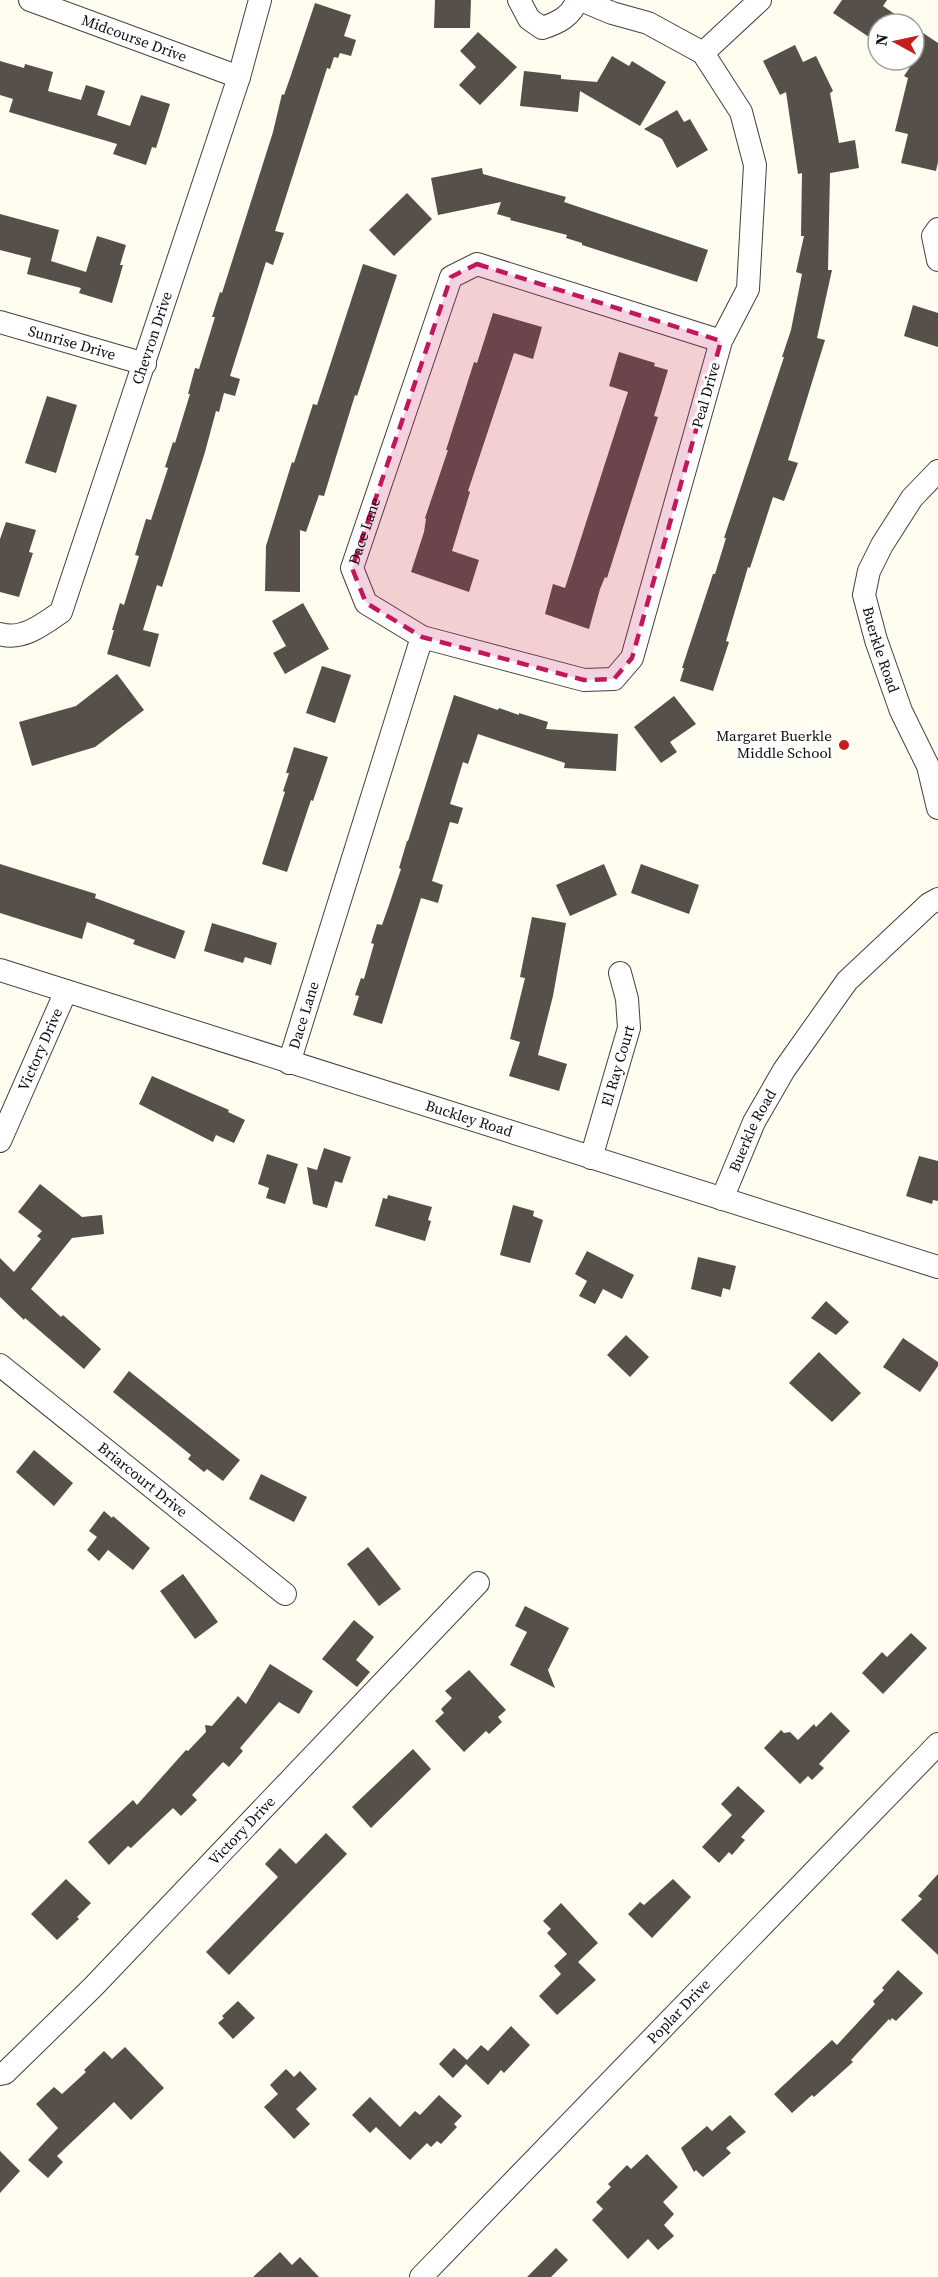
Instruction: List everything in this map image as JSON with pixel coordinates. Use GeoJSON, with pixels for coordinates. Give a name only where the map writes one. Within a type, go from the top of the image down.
{"type":"FeatureCollection","features":[{"type":"Feature","properties":{"kind":"street","name":"Midcourse Drive"},"geometry":{"type":"LineString","coordinates":[[30,0],[238,77]]}},
{"type":"Feature","properties":{"kind":"street","name":"Chevron Drive"},"geometry":{"type":"LineString","coordinates":[[0,634],[6,636],[36,629],[61,612],[145,364],[238,77],[260,0]]}},
{"type":"Feature","properties":{"kind":"street","name":"Peal Drive"},"geometry":{"type":"LineString","coordinates":[[422,637],[584,681],[614,679],[632,658],[722,342],[748,289],[755,165],[741,112],[703,53],[648,23],[612,13],[579,0],[574,9],[556,24],[542,28],[529,18],[519,0]]}},
{"type":"Feature","properties":{"kind":"street"},"geometry":{"type":"LineString","coordinates":[[703,53],[760,0]]}},
{"type":"Feature","properties":{"kind":"street"},"geometry":{"type":"LineString","coordinates":[[938,229],[933,236],[938,260]]}},
{"type":"Feature","properties":{"kind":"street","name":"Dace Lane"},"geometry":{"type":"LineString","coordinates":[[289,1063],[422,637],[366,603],[351,568],[451,277],[477,264],[722,342]]}},
{"type":"Feature","properties":{"kind":"street","name":"Sunrise Drive"},"geometry":{"type":"LineString","coordinates":[[0,322],[145,364]]}},
{"type":"Feature","properties":{"kind":"street","name":"Buerkle Road"},"geometry":{"type":"LineString","coordinates":[[938,471],[912,498],[882,545],[869,571],[864,595],[876,640],[901,711],[928,766],[938,805]]}},
{"type":"Feature","properties":{"kind":"street","name":"Buerkle Road"},"geometry":{"type":"LineString","coordinates":[[722,1199],[754,1122],[784,1070],[848,981],[933,901],[938,882]]}},
{"type":"Feature","properties":{"kind":"street","name":"Buckley Road"},"geometry":{"type":"LineString","coordinates":[[0,970],[938,1267]]}},
{"type":"Feature","properties":{"kind":"street","name":"El Ray Court"},"geometry":{"type":"LineString","coordinates":[[591,1158],[629,1028],[627,999],[620,973]]}},
{"type":"Feature","properties":{"kind":"street","name":"Victory Drive"},"geometry":{"type":"LineString","coordinates":[[0,1141],[66,991]]}},
{"type":"Feature","properties":{"kind":"street","name":"Briarcourt Drive"},"geometry":{"type":"LineString","coordinates":[[0,1365],[285,1594]]}},
{"type":"Feature","properties":{"kind":"street","name":"Victory Drive"},"geometry":{"type":"LineString","coordinates":[[0,2074],[5,2073],[93,1987],[478,1583]]}},
{"type":"Feature","properties":{"kind":"street","name":"Poplar Drive"},"geometry":{"type":"LineString","coordinates":[[420,2277],[938,1744]]}},
{"type":"Feature","properties":{"kind":"highlighted area"},"geometry":{"type":"Polygon","coordinates":[[[477,264],[721,341],[632,658],[614,679],[584,680],[422,637],[366,603],[352,568],[451,277],[477,264]]]}},
{"type":"Feature","properties":{"kind":"building"},"geometry":{"type":"Polygon","coordinates":[[[435,0],[471,0],[470,28],[434,28],[435,0]]]}},
{"type":"Feature","properties":{"kind":"building"},"geometry":{"type":"Polygon","coordinates":[[[842,0],[887,0],[883,6],[892,12],[866,12],[866,35],[833,13],[842,0]]]}},
{"type":"Feature","properties":{"kind":"building"},"geometry":{"type":"Polygon","coordinates":[[[315,3],[351,15],[344,36],[356,40],[351,56],[340,53],[338,58],[334,57],[330,69],[327,68],[275,231],[284,233],[273,265],[266,262],[230,376],[240,379],[235,396],[224,393],[219,412],[216,411],[162,587],[157,585],[143,630],[159,634],[150,667],[107,654],[114,630],[112,630],[120,603],[124,605],[139,556],[135,555],[146,519],[151,520],[168,468],[165,467],[190,394],[188,394],[195,368],[199,369],[215,317],[212,317],[220,292],[222,293],[273,132],[282,94],[284,95],[315,3]]]}},
{"type":"Feature","properties":{"kind":"building"},"geometry":{"type":"Polygon","coordinates":[[[478,32],[517,67],[480,105],[459,85],[476,67],[460,51],[478,32]]]}},
{"type":"Feature","properties":{"kind":"building"},"geometry":{"type":"Polygon","coordinates":[[[926,35],[938,43],[938,162],[936,171],[901,163],[908,134],[895,131],[908,78],[904,76],[907,72],[926,72],[926,35]]]}},
{"type":"Feature","properties":{"kind":"building"},"geometry":{"type":"Polygon","coordinates":[[[795,45],[803,62],[816,56],[833,91],[830,93],[839,143],[855,140],[859,168],[830,173],[828,270],[832,270],[817,338],[825,340],[788,460],[798,463],[784,501],[773,497],[750,568],[748,567],[726,641],[729,642],[713,691],[680,681],[684,668],[682,668],[713,574],[715,574],[726,538],[724,538],[784,357],[782,357],[791,330],[802,274],[796,272],[804,236],[801,236],[802,173],[798,174],[786,92],[780,95],[763,61],[795,45]]]}},
{"type":"Feature","properties":{"kind":"building"},"geometry":{"type":"Polygon","coordinates":[[[612,56],[629,66],[632,61],[666,82],[640,126],[580,91],[578,112],[520,106],[524,71],[561,75],[561,79],[597,82],[612,56]]]}},
{"type":"Feature","properties":{"kind":"building"},"geometry":{"type":"Polygon","coordinates":[[[0,61],[24,68],[25,64],[53,72],[48,91],[81,100],[86,85],[105,91],[97,115],[130,126],[141,95],[170,104],[156,148],[152,147],[146,165],[113,154],[117,144],[9,112],[13,99],[0,95],[0,61]]]}},
{"type":"Feature","properties":{"kind":"building"},"geometry":{"type":"Polygon","coordinates":[[[677,110],[684,122],[690,119],[708,150],[677,168],[662,139],[644,129],[677,110]]]}},
{"type":"Feature","properties":{"kind":"building"},"geometry":{"type":"Polygon","coordinates":[[[482,168],[483,174],[566,197],[564,202],[708,250],[697,282],[582,245],[582,243],[566,238],[567,235],[510,220],[511,218],[497,214],[501,202],[438,215],[431,178],[482,168]]]}},
{"type":"Feature","properties":{"kind":"building"},"geometry":{"type":"Polygon","coordinates":[[[407,193],[432,219],[394,256],[369,230],[407,193]]]}},
{"type":"Feature","properties":{"kind":"building"},"geometry":{"type":"Polygon","coordinates":[[[0,214],[59,230],[51,261],[86,272],[97,236],[126,245],[112,303],[79,293],[81,288],[27,274],[31,258],[0,250],[0,214]]]}},
{"type":"Feature","properties":{"kind":"building"},"geometry":{"type":"Polygon","coordinates":[[[363,264],[397,275],[357,396],[355,395],[324,496],[319,495],[306,532],[300,530],[300,592],[265,591],[266,546],[292,462],[294,463],[313,404],[317,405],[363,264]]]}},
{"type":"Feature","properties":{"kind":"building"},"geometry":{"type":"Polygon","coordinates":[[[913,305],[938,313],[938,347],[904,336],[913,305]]]}},
{"type":"Feature","properties":{"kind":"building"},"geometry":{"type":"Polygon","coordinates":[[[493,313],[542,327],[533,359],[514,353],[468,491],[470,492],[452,551],[479,560],[469,592],[411,572],[424,532],[425,518],[448,450],[446,450],[474,362],[477,363],[493,313]]]}},
{"type":"Feature","properties":{"kind":"building"},"geometry":{"type":"Polygon","coordinates":[[[619,352],[655,363],[654,366],[668,370],[654,416],[658,417],[607,578],[605,577],[600,589],[589,629],[545,614],[553,584],[565,588],[628,392],[609,386],[619,352]]]}},
{"type":"Feature","properties":{"kind":"building"},"geometry":{"type":"Polygon","coordinates":[[[47,396],[77,405],[56,473],[25,463],[47,396]]]}},
{"type":"Feature","properties":{"kind":"building"},"geometry":{"type":"Polygon","coordinates":[[[6,522],[36,530],[29,552],[33,553],[19,597],[0,592],[0,539],[6,522]]]}},
{"type":"Feature","properties":{"kind":"building"},"geometry":{"type":"Polygon","coordinates":[[[303,603],[329,649],[285,674],[273,653],[286,646],[272,621],[303,603]]]}},
{"type":"Feature","properties":{"kind":"building"},"geometry":{"type":"Polygon","coordinates":[[[322,666],[351,675],[335,723],[306,713],[322,666]]]}},
{"type":"Feature","properties":{"kind":"building"},"geometry":{"type":"Polygon","coordinates":[[[117,674],[144,710],[95,747],[32,766],[19,722],[76,706],[117,674]]]}},
{"type":"Feature","properties":{"kind":"building"},"geometry":{"type":"Polygon","coordinates":[[[454,695],[498,710],[499,708],[548,722],[546,729],[618,734],[616,771],[564,768],[565,763],[478,734],[468,764],[463,762],[450,804],[463,808],[458,824],[450,822],[432,881],[443,885],[438,903],[421,898],[382,1024],[353,1015],[359,996],[355,995],[361,978],[364,979],[377,924],[382,925],[401,869],[399,868],[407,841],[454,695]]]}},
{"type":"Feature","properties":{"kind":"building"},"geometry":{"type":"Polygon","coordinates":[[[674,696],[696,724],[670,742],[677,752],[661,763],[634,727],[674,696]]]}},
{"type":"Feature","properties":{"kind":"building"},"geometry":{"type":"Polygon","coordinates":[[[294,747],[328,757],[287,872],[262,864],[285,792],[283,791],[289,773],[286,773],[294,747]]]}},
{"type":"Feature","properties":{"kind":"building"},"geometry":{"type":"Polygon","coordinates":[[[0,864],[96,894],[95,898],[185,931],[175,959],[133,944],[135,940],[87,922],[82,939],[0,913],[0,864]]]}},
{"type":"Feature","properties":{"kind":"building"},"geometry":{"type":"Polygon","coordinates":[[[604,864],[617,895],[570,916],[556,885],[604,864]]]}},
{"type":"Feature","properties":{"kind":"building"},"geometry":{"type":"Polygon","coordinates":[[[641,864],[699,885],[689,914],[631,893],[641,864]]]}},
{"type":"Feature","properties":{"kind":"building"},"geometry":{"type":"Polygon","coordinates":[[[532,917],[566,923],[553,996],[538,1055],[567,1064],[559,1091],[509,1076],[520,1042],[510,1039],[525,978],[520,977],[532,917]]]}},
{"type":"Feature","properties":{"kind":"building"},"geometry":{"type":"Polygon","coordinates":[[[212,923],[277,943],[271,965],[245,957],[243,963],[204,951],[212,923]]]}},
{"type":"Feature","properties":{"kind":"building"},"geometry":{"type":"Polygon","coordinates":[[[152,1076],[229,1110],[228,1112],[245,1120],[234,1143],[216,1135],[213,1142],[139,1104],[152,1076]]]}},
{"type":"Feature","properties":{"kind":"building"},"geometry":{"type":"Polygon","coordinates":[[[324,1148],[351,1157],[342,1183],[335,1181],[327,1208],[313,1204],[307,1167],[317,1170],[324,1148]]]}},
{"type":"Feature","properties":{"kind":"building"},"geometry":{"type":"Polygon","coordinates":[[[267,1154],[298,1164],[285,1204],[266,1198],[269,1188],[258,1184],[267,1154]]]}},
{"type":"Feature","properties":{"kind":"building"},"geometry":{"type":"Polygon","coordinates":[[[919,1156],[938,1161],[938,1201],[933,1200],[932,1204],[906,1196],[919,1156]]]}},
{"type":"Feature","properties":{"kind":"building"},"geometry":{"type":"Polygon","coordinates":[[[40,1184],[82,1217],[102,1215],[104,1234],[72,1238],[31,1289],[101,1349],[84,1369],[25,1318],[24,1320],[0,1297],[0,1258],[14,1272],[41,1239],[37,1236],[42,1231],[18,1212],[40,1184]]]}},
{"type":"Feature","properties":{"kind":"building"},"geometry":{"type":"Polygon","coordinates":[[[388,1195],[432,1207],[428,1220],[431,1221],[425,1241],[375,1226],[383,1198],[387,1199],[388,1195]]]}},
{"type":"Feature","properties":{"kind":"building"},"geometry":{"type":"Polygon","coordinates":[[[513,1205],[534,1211],[533,1216],[543,1220],[530,1263],[500,1255],[513,1205]]]}},
{"type":"Feature","properties":{"kind":"building"},"geometry":{"type":"Polygon","coordinates":[[[587,1251],[634,1275],[622,1299],[603,1289],[595,1304],[579,1296],[587,1281],[575,1274],[587,1251]]]}},
{"type":"Feature","properties":{"kind":"building"},"geometry":{"type":"Polygon","coordinates":[[[698,1257],[736,1266],[730,1290],[723,1288],[721,1297],[691,1289],[698,1257]]]}},
{"type":"Feature","properties":{"kind":"building"},"geometry":{"type":"Polygon","coordinates":[[[826,1301],[849,1322],[836,1335],[811,1318],[826,1301]]]}},
{"type":"Feature","properties":{"kind":"building"},"geometry":{"type":"Polygon","coordinates":[[[626,1335],[649,1357],[630,1377],[607,1355],[626,1335]]]}},
{"type":"Feature","properties":{"kind":"building"},"geometry":{"type":"Polygon","coordinates":[[[903,1338],[938,1362],[938,1366],[920,1392],[883,1367],[903,1338]]]}},
{"type":"Feature","properties":{"kind":"building"},"geometry":{"type":"Polygon","coordinates":[[[819,1352],[861,1393],[832,1422],[789,1383],[819,1352]]]}},
{"type":"Feature","properties":{"kind":"building"},"geometry":{"type":"Polygon","coordinates":[[[129,1371],[240,1460],[223,1481],[207,1469],[204,1472],[188,1459],[191,1455],[113,1392],[129,1371]]]}},
{"type":"Feature","properties":{"kind":"building"},"geometry":{"type":"Polygon","coordinates":[[[34,1450],[73,1483],[54,1506],[16,1472],[34,1450]]]}},
{"type":"Feature","properties":{"kind":"building"},"geometry":{"type":"Polygon","coordinates":[[[261,1474],[307,1497],[294,1522],[249,1499],[261,1474]]]}},
{"type":"Feature","properties":{"kind":"building"},"geometry":{"type":"Polygon","coordinates":[[[104,1511],[150,1548],[133,1570],[108,1550],[99,1561],[87,1550],[97,1537],[89,1531],[104,1511]]]}},
{"type":"Feature","properties":{"kind":"building"},"geometry":{"type":"Polygon","coordinates":[[[368,1547],[401,1589],[379,1606],[347,1564],[368,1547]]]}},
{"type":"Feature","properties":{"kind":"building"},"geometry":{"type":"Polygon","coordinates":[[[183,1574],[218,1622],[195,1639],[160,1591],[183,1574]]]}},
{"type":"Feature","properties":{"kind":"building"},"geometry":{"type":"Polygon","coordinates":[[[525,1606],[569,1628],[548,1670],[555,1688],[510,1665],[527,1632],[515,1626],[525,1606]]]}},
{"type":"Feature","properties":{"kind":"building"},"geometry":{"type":"Polygon","coordinates":[[[354,1620],[374,1637],[356,1660],[370,1672],[357,1687],[322,1659],[354,1620]]]}},
{"type":"Feature","properties":{"kind":"building"},"geometry":{"type":"Polygon","coordinates":[[[911,1633],[927,1648],[883,1694],[862,1673],[882,1652],[887,1657],[911,1633]]]}},
{"type":"Feature","properties":{"kind":"building"},"geometry":{"type":"Polygon","coordinates":[[[270,1664],[313,1691],[299,1714],[279,1702],[240,1748],[243,1751],[229,1767],[223,1762],[192,1795],[197,1800],[181,1816],[173,1808],[131,1848],[128,1846],[109,1865],[88,1842],[133,1800],[137,1805],[186,1750],[188,1751],[206,1732],[205,1725],[212,1726],[238,1696],[246,1704],[270,1664]]]}},
{"type":"Feature","properties":{"kind":"building"},"geometry":{"type":"Polygon","coordinates":[[[469,1670],[506,1710],[498,1717],[502,1722],[489,1734],[486,1731],[464,1752],[435,1721],[444,1713],[441,1709],[452,1698],[445,1691],[469,1670]]]}},
{"type":"Feature","properties":{"kind":"building"},"geometry":{"type":"Polygon","coordinates":[[[831,1712],[850,1731],[819,1764],[824,1768],[812,1780],[808,1776],[800,1784],[764,1748],[781,1730],[784,1733],[790,1732],[798,1740],[814,1724],[816,1727],[831,1712]]]}},
{"type":"Feature","properties":{"kind":"building"},"geometry":{"type":"Polygon","coordinates":[[[413,1749],[431,1769],[371,1828],[352,1807],[413,1749]]]}},
{"type":"Feature","properties":{"kind":"building"},"geometry":{"type":"Polygon","coordinates":[[[738,1786],[765,1811],[741,1837],[745,1840],[732,1855],[729,1852],[719,1863],[702,1847],[732,1815],[721,1804],[738,1786]]]}},
{"type":"Feature","properties":{"kind":"building"},"geometry":{"type":"Polygon","coordinates":[[[326,1833],[347,1854],[229,1975],[206,1952],[278,1877],[265,1864],[280,1848],[296,1864],[326,1833]]]}},
{"type":"Feature","properties":{"kind":"building"},"geometry":{"type":"Polygon","coordinates":[[[938,1874],[938,1955],[901,1920],[922,1899],[918,1896],[938,1874]]]}},
{"type":"Feature","properties":{"kind":"building"},"geometry":{"type":"Polygon","coordinates":[[[66,1879],[91,1903],[77,1917],[79,1919],[57,1940],[31,1914],[66,1879]]]}},
{"type":"Feature","properties":{"kind":"building"},"geometry":{"type":"Polygon","coordinates":[[[673,1879],[691,1897],[652,1938],[628,1914],[640,1902],[644,1905],[673,1879]]]}},
{"type":"Feature","properties":{"kind":"building"},"geometry":{"type":"Polygon","coordinates":[[[561,1903],[598,1943],[578,1962],[596,1980],[557,2015],[539,1996],[561,1974],[554,1966],[567,1954],[547,1933],[551,1929],[543,1921],[561,1903]]]}},
{"type":"Feature","properties":{"kind":"building"},"geometry":{"type":"Polygon","coordinates":[[[898,1970],[923,1993],[896,2021],[889,2019],[851,2060],[853,2062],[814,2097],[812,2095],[792,2113],[774,2094],[832,2040],[837,2045],[875,2004],[873,2001],[898,1970]]]}},
{"type":"Feature","properties":{"kind":"building"},"geometry":{"type":"Polygon","coordinates":[[[238,2001],[255,2018],[233,2039],[218,2023],[238,2001]]]}},
{"type":"Feature","properties":{"kind":"building"},"geometry":{"type":"Polygon","coordinates":[[[511,2026],[530,2045],[504,2073],[501,2070],[488,2085],[466,2064],[453,2078],[439,2064],[454,2048],[467,2060],[481,2045],[488,2051],[511,2026]]]}},
{"type":"Feature","properties":{"kind":"building"},"geometry":{"type":"Polygon","coordinates":[[[125,2047],[164,2088],[131,2120],[114,2102],[57,2156],[63,2162],[48,2178],[28,2160],[58,2128],[36,2104],[54,2087],[62,2094],[104,2051],[112,2059],[125,2047]]]}},
{"type":"Feature","properties":{"kind":"building"},"geometry":{"type":"Polygon","coordinates":[[[286,2069],[294,2077],[300,2071],[317,2089],[296,2109],[310,2124],[294,2139],[264,2107],[278,2094],[270,2085],[286,2069]]]}},
{"type":"Feature","properties":{"kind":"building"},"geometry":{"type":"Polygon","coordinates":[[[439,2095],[462,2116],[454,2124],[457,2127],[441,2144],[437,2141],[431,2147],[427,2143],[410,2160],[376,2127],[370,2133],[352,2115],[370,2097],[400,2127],[415,2111],[420,2115],[439,2095]]]}},
{"type":"Feature","properties":{"kind":"building"},"geometry":{"type":"Polygon","coordinates":[[[730,2115],[746,2132],[726,2148],[731,2153],[703,2177],[696,2170],[694,2172],[681,2148],[707,2126],[712,2131],[730,2115]]]}},
{"type":"Feature","properties":{"kind":"building"},"geometry":{"type":"Polygon","coordinates":[[[0,2151],[20,2171],[0,2193],[0,2151]]]}},
{"type":"Feature","properties":{"kind":"building"},"geometry":{"type":"Polygon","coordinates":[[[647,2154],[678,2187],[663,2202],[674,2214],[664,2225],[674,2236],[658,2250],[648,2239],[628,2259],[592,2220],[603,2209],[596,2202],[611,2187],[608,2184],[627,2165],[631,2169],[647,2154]]]}},
{"type":"Feature","properties":{"kind":"building"},"geometry":{"type":"Polygon","coordinates":[[[556,2248],[568,2260],[551,2277],[527,2277],[556,2248]]]}},
{"type":"Feature","properties":{"kind":"building"},"geometry":{"type":"Polygon","coordinates":[[[280,2252],[292,2265],[300,2257],[319,2277],[253,2277],[280,2252]]]}},
{"type":"Feature","properties":{"kind":"place","name":"Margaret Buerkle Middle School"},"geometry":{"type":"Point","coordinates":[844,745]}}]}
